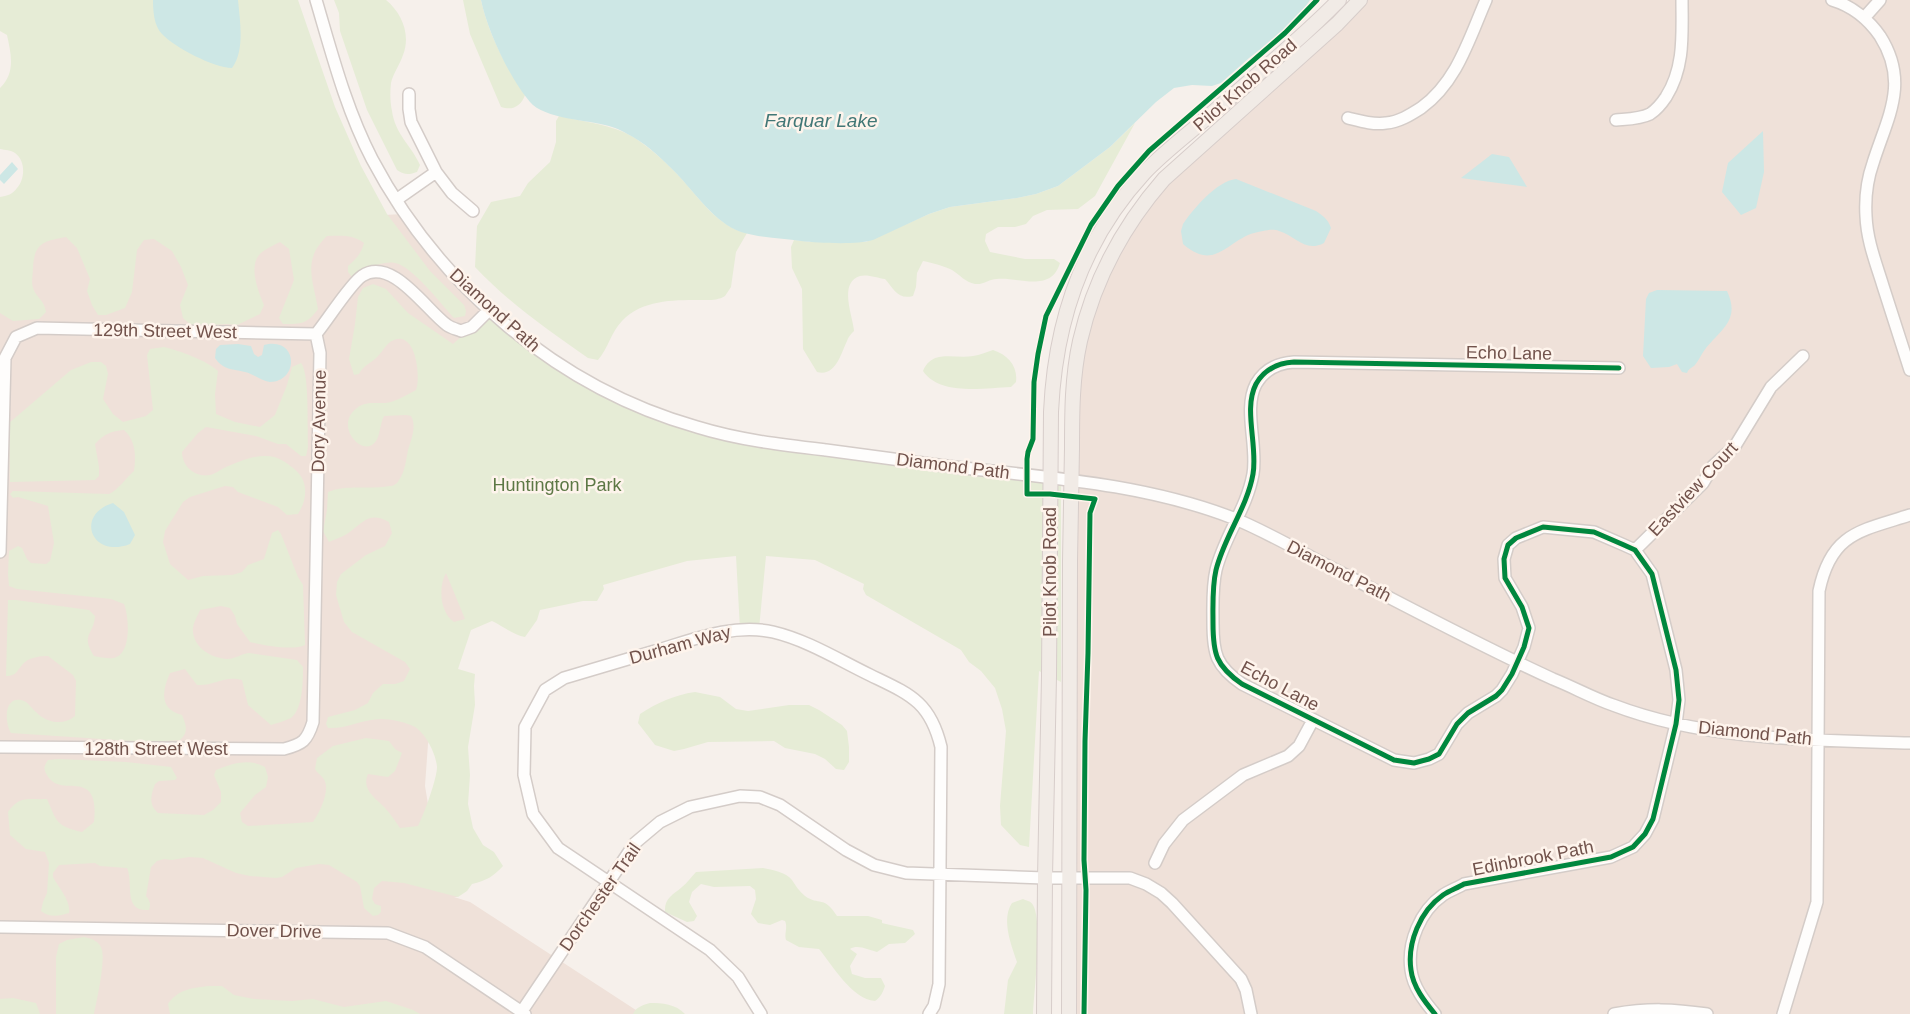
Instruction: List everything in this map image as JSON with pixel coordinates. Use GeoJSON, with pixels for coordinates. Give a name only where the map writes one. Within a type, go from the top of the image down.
{"type":"FeatureCollection","features":[{"type":"Feature","properties":{"kind":"main road","name":"Pilot Knob Road"},"geometry":{"type":"LineString","coordinates":[[1044,1014],[1052,384],[1059,340],[1068,308],[1081,270],[1106,224],[1130,190],[1157,160],[1300,38],[1339,0]]}},
{"type":"Feature","properties":{"kind":"main road","name":"Pilot Knob Road"},"geometry":{"type":"LineString","coordinates":[[1069,1014],[1072,400],[1080,342],[1100,278],[1118,242],[1147,198],[1164,178],[1337,24],[1360,0]]}},
{"type":"Feature","properties":{"kind":"street","name":"Diamond Path"},"geometry":{"type":"LineString","coordinates":[[316,0],[345,98],[371,157],[404,214],[443,264],[489,310],[539,351],[586,381],[636,406],[698,428],[770,443],[1071,480],[1162,495],[1236,519],[1518,663],[1614,706],[1676,724],[1749,736],[1910,743]]}},
{"type":"Feature","properties":{"kind":"street"},"geometry":{"type":"LineString","coordinates":[[1348,118],[1369,123],[1385,124],[1398,121],[1429,102],[1442,90],[1452,76],[1486,0]]}},
{"type":"Feature","properties":{"kind":"street"},"geometry":{"type":"LineString","coordinates":[[1616,120],[1633,118],[1652,112],[1671,89],[1680,61],[1682,0]]}},
{"type":"Feature","properties":{"kind":"street"},"geometry":{"type":"LineString","coordinates":[[1832,0],[1850,8],[1864,18],[1878,33],[1888,50],[1893,68],[1895,86],[1894,105],[1869,178],[1866,203],[1867,229],[1873,255],[1910,370]]}},
{"type":"Feature","properties":{"kind":"street"},"geometry":{"type":"LineString","coordinates":[[1864,18],[1880,0]]}},
{"type":"Feature","properties":{"kind":"street"},"geometry":{"type":"LineString","coordinates":[[409,94],[408,109],[411,122],[436,172],[452,193],[473,211]]}},
{"type":"Feature","properties":{"kind":"street"},"geometry":{"type":"LineString","coordinates":[[396,200],[436,172]]}},
{"type":"Feature","properties":{"kind":"street"},"geometry":{"type":"LineString","coordinates":[[316,334],[361,277],[372,272],[396,278],[407,286],[447,325],[461,331],[472,328],[489,310]]}},
{"type":"Feature","properties":{"kind":"street","name":"129th Street West"},"geometry":{"type":"LineString","coordinates":[[0,552],[5,358],[16,337],[37,328],[316,334]]}},
{"type":"Feature","properties":{"kind":"street","name":"Dory Avenue"},"geometry":{"type":"LineString","coordinates":[[308,737],[313,722],[314,705],[320,353],[316,334]]}},
{"type":"Feature","properties":{"kind":"street","name":"Eastview Court"},"geometry":{"type":"LineString","coordinates":[[1634,550],[1703,483],[1709,462],[1736,446],[1771,387],[1804,356]]}},
{"type":"Feature","properties":{"kind":"street","name":"Echo Lane"},"geometry":{"type":"LineString","coordinates":[[1620,368],[1294,362],[1277,366],[1263,376],[1254,390],[1251,411],[1254,468],[1250,483],[1216,569],[1212,601],[1214,652],[1226,671],[1242,684],[1394,760],[1421,762],[1439,754],[1456,724],[1502,690],[1518,663],[1529,628],[1522,607],[1505,578],[1504,559],[1508,545],[1512,541],[1527,532],[1543,527],[1594,532],[1634,550]]}},
{"type":"Feature","properties":{"kind":"street"},"geometry":{"type":"LineString","coordinates":[[1783,1014],[1817,902],[1819,591],[1828,561],[1841,544],[1858,532],[1910,515]]}},
{"type":"Feature","properties":{"kind":"street","name":"Edinbrook Path"},"geometry":{"type":"LineString","coordinates":[[1436,1014],[1421,998],[1411,971],[1412,941],[1426,911],[1443,895],[1464,884],[1611,857],[1633,846],[1645,834],[1653,819],[1676,724],[1679,700],[1676,670],[1652,574],[1634,550]]}},
{"type":"Feature","properties":{"kind":"street","name":"Durham Way"},"geometry":{"type":"LineString","coordinates":[[761,1014],[738,977],[710,950],[558,848],[533,814],[524,775],[525,727],[545,690],[564,678],[712,634],[743,629],[772,632],[800,640],[906,693],[927,711],[937,728],[941,747],[939,984],[934,1006],[929,1014]]}},
{"type":"Feature","properties":{"kind":"street"},"geometry":{"type":"LineString","coordinates":[[1155,863],[1164,844],[1183,820],[1243,775],[1288,756],[1299,746],[1313,720]]}},
{"type":"Feature","properties":{"kind":"street","name":"128th Street West"},"geometry":{"type":"LineString","coordinates":[[0,747],[284,749],[298,746],[308,737]]}},
{"type":"Feature","properties":{"kind":"street","name":"Dorchester Trail"},"geometry":{"type":"LineString","coordinates":[[522,1013],[635,843],[660,822],[690,807],[740,796],[760,797],[780,805],[846,850],[874,865],[906,874],[1045,878],[1130,878],[1146,884],[1161,893],[1241,979],[1246,990],[1251,1014]]}},
{"type":"Feature","properties":{"kind":"street","name":"Dover Drive"},"geometry":{"type":"LineString","coordinates":[[0,926],[388,933],[424,947],[522,1013]]}},
{"type":"Feature","properties":{"kind":"street"},"geometry":{"type":"LineString","coordinates":[[1614,1014],[1634,1010],[1669,1009],[1707,1014]]}},
{"type":"Feature","properties":{"kind":"shaded area"},"geometry":{"type":"Polygon","coordinates":[[[1360,0],[1910,0],[1910,1014],[1069,1014],[1072,400],[1090,306],[1147,198],[1360,0]]]}},
{"type":"Feature","properties":{"kind":"shaded area"},"geometry":{"type":"Polygon","coordinates":[[[404,214],[489,310],[466,624],[428,744],[425,786],[433,834],[458,897],[454,897],[470,902],[642,1014],[0,1014],[0,230],[58,231],[404,214]]]}},
{"type":"Feature","properties":{"kind":"green space"},"geometry":{"type":"Polygon","coordinates":[[[0,0],[298,0],[335,107],[361,166],[387,214],[430,271],[464,305],[465,316],[454,318],[418,278],[402,265],[389,262],[384,263],[352,277],[348,272],[348,266],[358,256],[364,243],[355,238],[342,236],[327,236],[314,253],[311,270],[318,309],[311,318],[300,323],[283,324],[279,318],[294,280],[289,249],[280,242],[262,252],[255,263],[255,278],[264,305],[260,314],[237,325],[192,326],[183,318],[180,305],[188,285],[172,251],[154,239],[144,240],[137,250],[132,292],[125,308],[106,315],[98,315],[87,291],[90,279],[77,248],[66,237],[46,242],[35,253],[32,286],[44,304],[46,312],[39,319],[13,321],[0,313],[0,197],[10,194],[20,184],[23,175],[23,165],[19,156],[15,153],[0,149],[0,88],[8,76],[11,63],[7,35],[0,31],[0,0]]]}},
{"type":"Feature","properties":{"kind":"green space"},"geometry":{"type":"Polygon","coordinates":[[[334,0],[386,0],[401,18],[406,40],[402,58],[391,83],[391,104],[396,126],[420,165],[417,172],[407,174],[397,170],[367,110],[340,31],[339,13],[334,0]]]}},
{"type":"Feature","properties":{"kind":"green space"},"geometry":{"type":"Polygon","coordinates":[[[463,0],[481,0],[488,25],[498,49],[525,95],[516,107],[501,107],[470,34],[463,0]]]}},
{"type":"Feature","properties":{"kind":"green space"},"geometry":{"type":"Polygon","coordinates":[[[559,116],[607,126],[635,138],[668,165],[717,218],[736,230],[747,233],[736,252],[731,287],[725,296],[712,300],[668,301],[639,309],[618,325],[598,360],[588,358],[544,326],[515,304],[475,267],[477,226],[491,202],[520,196],[528,183],[550,162],[556,142],[556,121],[559,116]]]}},
{"type":"Feature","properties":{"kind":"green space"},"geometry":{"type":"Polygon","coordinates":[[[1135,123],[1095,196],[1078,209],[1047,210],[1033,216],[1026,224],[1015,227],[998,227],[986,234],[985,241],[990,252],[1025,259],[1054,259],[1060,263],[1056,272],[1050,278],[1034,282],[997,279],[975,284],[965,280],[949,269],[923,261],[917,273],[913,296],[908,297],[897,293],[885,279],[860,276],[853,280],[848,293],[854,331],[848,338],[833,368],[823,373],[817,372],[803,349],[802,289],[792,268],[791,247],[794,240],[811,242],[866,242],[929,214],[950,207],[1036,194],[1058,186],[1110,147],[1135,123]]]}},
{"type":"Feature","properties":{"kind":"green space","name":"Huntington Park"},"geometry":{"type":"Polygon","coordinates":[[[373,284],[386,289],[408,313],[453,344],[489,312],[572,370],[617,394],[711,429],[1061,480],[1061,682],[1039,671],[1029,847],[1020,845],[1001,825],[1000,806],[1006,731],[1002,709],[995,688],[981,671],[969,662],[961,650],[866,595],[863,589],[864,584],[815,560],[766,556],[759,629],[740,629],[736,556],[687,561],[603,585],[604,589],[597,601],[583,601],[540,610],[537,620],[525,637],[492,621],[471,630],[458,669],[475,674],[475,705],[468,747],[470,775],[468,804],[473,828],[483,845],[494,852],[503,866],[489,878],[472,884],[467,891],[458,897],[404,883],[382,881],[374,888],[372,899],[375,904],[381,906],[381,912],[373,916],[364,908],[360,886],[357,882],[329,865],[319,864],[296,868],[282,877],[276,878],[236,873],[203,858],[189,857],[172,860],[164,859],[157,861],[151,867],[146,896],[150,903],[149,910],[141,909],[132,902],[127,868],[100,866],[95,863],[59,865],[53,873],[53,877],[66,899],[69,913],[55,916],[41,911],[47,893],[49,863],[45,852],[26,849],[10,835],[8,812],[16,803],[21,801],[47,799],[58,822],[67,828],[82,832],[94,822],[95,813],[92,795],[86,789],[77,786],[61,785],[51,780],[45,769],[48,760],[126,762],[171,767],[177,778],[175,780],[159,781],[155,784],[151,799],[155,810],[158,813],[204,815],[221,802],[221,792],[214,775],[216,770],[241,762],[259,764],[265,767],[268,777],[266,787],[255,795],[240,813],[242,822],[248,826],[313,822],[324,801],[326,788],[323,778],[315,769],[317,758],[333,746],[366,738],[389,741],[395,749],[402,753],[395,771],[388,777],[368,774],[366,785],[400,828],[418,826],[433,788],[437,767],[432,750],[423,734],[415,727],[403,722],[381,719],[335,728],[328,728],[326,724],[328,717],[355,710],[368,703],[373,693],[383,684],[395,684],[404,681],[410,669],[405,662],[352,632],[344,622],[336,595],[337,582],[341,574],[366,555],[385,546],[392,533],[389,522],[377,518],[369,519],[346,534],[329,542],[323,531],[328,492],[343,488],[382,487],[395,484],[404,470],[413,433],[413,420],[411,416],[406,415],[384,416],[377,439],[370,446],[358,443],[349,431],[350,415],[357,408],[369,403],[394,401],[416,390],[418,375],[412,348],[401,339],[389,343],[359,374],[354,375],[349,359],[358,297],[363,288],[373,284]],[[446,573],[441,592],[443,606],[449,618],[454,622],[465,619],[446,573]]]}},
{"type":"Feature","properties":{"kind":"green space"},"geometry":{"type":"Polygon","coordinates":[[[164,347],[185,353],[218,371],[215,394],[216,414],[235,422],[260,427],[275,415],[292,367],[301,363],[304,369],[308,403],[308,447],[306,456],[301,456],[286,444],[278,444],[256,436],[206,427],[198,433],[182,452],[184,462],[190,470],[199,475],[212,474],[255,457],[270,456],[278,458],[299,473],[304,483],[305,496],[298,514],[287,515],[278,507],[238,492],[233,487],[225,486],[190,497],[183,502],[165,531],[163,542],[170,564],[188,580],[203,576],[232,575],[242,572],[248,565],[264,559],[272,533],[278,530],[303,585],[305,645],[286,647],[250,642],[237,624],[230,608],[221,606],[200,610],[193,632],[194,638],[201,648],[216,657],[230,659],[249,653],[297,660],[303,667],[302,694],[298,708],[291,718],[271,725],[248,705],[242,680],[230,679],[197,685],[185,669],[170,673],[164,693],[166,704],[169,708],[182,715],[185,722],[186,731],[180,740],[147,742],[11,733],[7,712],[8,707],[15,700],[26,702],[40,716],[50,721],[66,721],[75,716],[76,681],[73,675],[48,656],[30,659],[15,673],[6,676],[8,600],[89,610],[95,616],[88,639],[94,656],[114,658],[120,655],[124,650],[128,625],[124,604],[111,599],[17,589],[9,586],[9,551],[18,546],[22,548],[31,563],[46,564],[50,561],[54,543],[48,506],[18,497],[13,498],[10,494],[13,491],[109,494],[119,487],[134,471],[135,460],[133,444],[128,434],[124,430],[115,431],[105,435],[95,444],[99,476],[95,480],[10,482],[9,423],[71,370],[91,362],[101,362],[106,366],[108,374],[103,399],[113,414],[123,422],[146,416],[153,410],[147,355],[150,349],[164,347]]]}},
{"type":"Feature","properties":{"kind":"green space"},"geometry":{"type":"Polygon","coordinates":[[[993,350],[1007,358],[1014,366],[1016,382],[1011,387],[963,389],[951,387],[931,379],[923,371],[927,364],[938,357],[966,357],[993,350]]]}},
{"type":"Feature","properties":{"kind":"green space"},"geometry":{"type":"Polygon","coordinates":[[[695,692],[720,697],[736,709],[748,711],[789,705],[809,705],[842,725],[847,731],[849,762],[844,770],[836,769],[825,759],[815,754],[785,748],[774,741],[708,742],[674,751],[655,745],[638,723],[640,714],[666,700],[695,692]]]}},
{"type":"Feature","properties":{"kind":"green space"},"geometry":{"type":"Polygon","coordinates":[[[763,868],[786,875],[805,896],[825,903],[837,916],[868,916],[882,920],[882,923],[913,930],[915,934],[905,943],[889,944],[877,952],[860,947],[850,949],[857,954],[850,966],[852,974],[865,978],[881,978],[885,986],[875,1001],[867,999],[851,988],[819,949],[799,947],[786,940],[785,921],[782,920],[770,925],[758,923],[751,914],[756,899],[755,890],[750,886],[714,887],[701,884],[692,892],[689,902],[697,916],[694,921],[687,922],[665,912],[668,900],[696,872],[763,868]]]}},
{"type":"Feature","properties":{"kind":"green space"},"geometry":{"type":"Polygon","coordinates":[[[1023,899],[1033,905],[1036,914],[1038,941],[1033,1014],[1004,1014],[1008,980],[1017,962],[1008,932],[1007,917],[1012,903],[1023,899]]]}},
{"type":"Feature","properties":{"kind":"green space"},"geometry":{"type":"Polygon","coordinates":[[[84,937],[98,942],[103,956],[94,1014],[56,1014],[56,957],[59,944],[67,940],[84,937]]]}},
{"type":"Feature","properties":{"kind":"green space"},"geometry":{"type":"Polygon","coordinates":[[[222,986],[234,995],[254,999],[292,1001],[313,999],[344,1007],[386,1001],[420,1014],[170,1014],[168,1004],[176,995],[186,990],[222,986]]]}},
{"type":"Feature","properties":{"kind":"green space"},"geometry":{"type":"Polygon","coordinates":[[[13,998],[36,1003],[40,1014],[0,1014],[0,999],[13,998]]]}},
{"type":"Feature","properties":{"kind":"green space"},"geometry":{"type":"Polygon","coordinates":[[[650,1003],[673,1006],[685,1014],[633,1014],[638,1008],[650,1003]]]}},
{"type":"Feature","properties":{"kind":"water"},"geometry":{"type":"Polygon","coordinates":[[[153,0],[238,0],[240,45],[239,53],[232,68],[205,61],[162,34],[157,27],[153,0]]]}},
{"type":"Feature","properties":{"kind":"water","name":"Farquar Lake"},"geometry":{"type":"Polygon","coordinates":[[[481,0],[1310,0],[1285,31],[1249,58],[1221,83],[1212,86],[1192,85],[1174,88],[1156,102],[1110,147],[1058,186],[1017,198],[950,207],[929,214],[873,240],[858,243],[838,243],[756,236],[732,228],[714,215],[677,174],[651,149],[633,137],[612,127],[567,118],[537,108],[522,92],[507,68],[488,25],[481,0]]]}},
{"type":"Feature","properties":{"kind":"water"},"geometry":{"type":"Polygon","coordinates":[[[1763,131],[1764,172],[1756,208],[1741,215],[1722,192],[1728,163],[1763,131]]]}},
{"type":"Feature","properties":{"kind":"water"},"geometry":{"type":"Polygon","coordinates":[[[1492,154],[1509,157],[1527,187],[1461,178],[1492,154]]]}},
{"type":"Feature","properties":{"kind":"water"},"geometry":{"type":"Polygon","coordinates":[[[12,162],[18,169],[4,184],[0,180],[0,175],[12,162]]]}},
{"type":"Feature","properties":{"kind":"water"},"geometry":{"type":"Polygon","coordinates":[[[1236,179],[1321,214],[1331,228],[1324,243],[1317,246],[1306,245],[1285,233],[1273,230],[1250,234],[1224,250],[1210,255],[1202,255],[1183,244],[1181,231],[1183,224],[1193,211],[1214,190],[1236,179]]]}},
{"type":"Feature","properties":{"kind":"water"},"geometry":{"type":"Polygon","coordinates":[[[1657,290],[1727,291],[1731,301],[1731,316],[1724,329],[1706,348],[1695,365],[1687,373],[1682,372],[1677,364],[1669,367],[1651,368],[1643,356],[1646,299],[1649,293],[1657,290]]]}},
{"type":"Feature","properties":{"kind":"water"},"geometry":{"type":"Polygon","coordinates":[[[238,344],[251,346],[254,354],[258,357],[262,355],[264,345],[275,344],[284,347],[289,353],[291,360],[290,368],[280,380],[270,382],[221,365],[215,358],[216,349],[220,345],[238,344]]]}},
{"type":"Feature","properties":{"kind":"water"},"geometry":{"type":"Polygon","coordinates":[[[113,503],[124,512],[135,535],[130,544],[117,547],[106,546],[98,541],[93,534],[91,525],[94,517],[101,509],[113,503]]]}},
{"type":"Feature","properties":{"kind":"cycle path"},"geometry":{"type":"LineString","coordinates":[[1084,1014],[1086,890],[1084,860],[1085,741],[1090,513],[1095,499],[1050,494],[1027,494],[1027,459],[1033,439],[1034,382],[1046,316],[1091,225],[1118,186],[1149,151],[1285,33],[1317,0]]}},
{"type":"Feature","properties":{"kind":"cycle path"},"geometry":{"type":"LineString","coordinates":[[1435,1014],[1417,988],[1412,976],[1410,960],[1413,939],[1417,928],[1435,902],[1445,894],[1464,884],[1611,857],[1633,847],[1645,834],[1653,819],[1676,724],[1679,700],[1676,670],[1652,574],[1635,550],[1594,532],[1543,527],[1516,538],[1508,545],[1504,559],[1505,578],[1522,607],[1529,628],[1524,647],[1512,674],[1496,696],[1468,713],[1457,724],[1439,754],[1414,763],[1394,760],[1242,684],[1221,665],[1215,651],[1213,603],[1216,570],[1224,546],[1246,499],[1253,474],[1252,394],[1259,379],[1267,371],[1282,364],[1294,362],[1619,368]]}}]}
